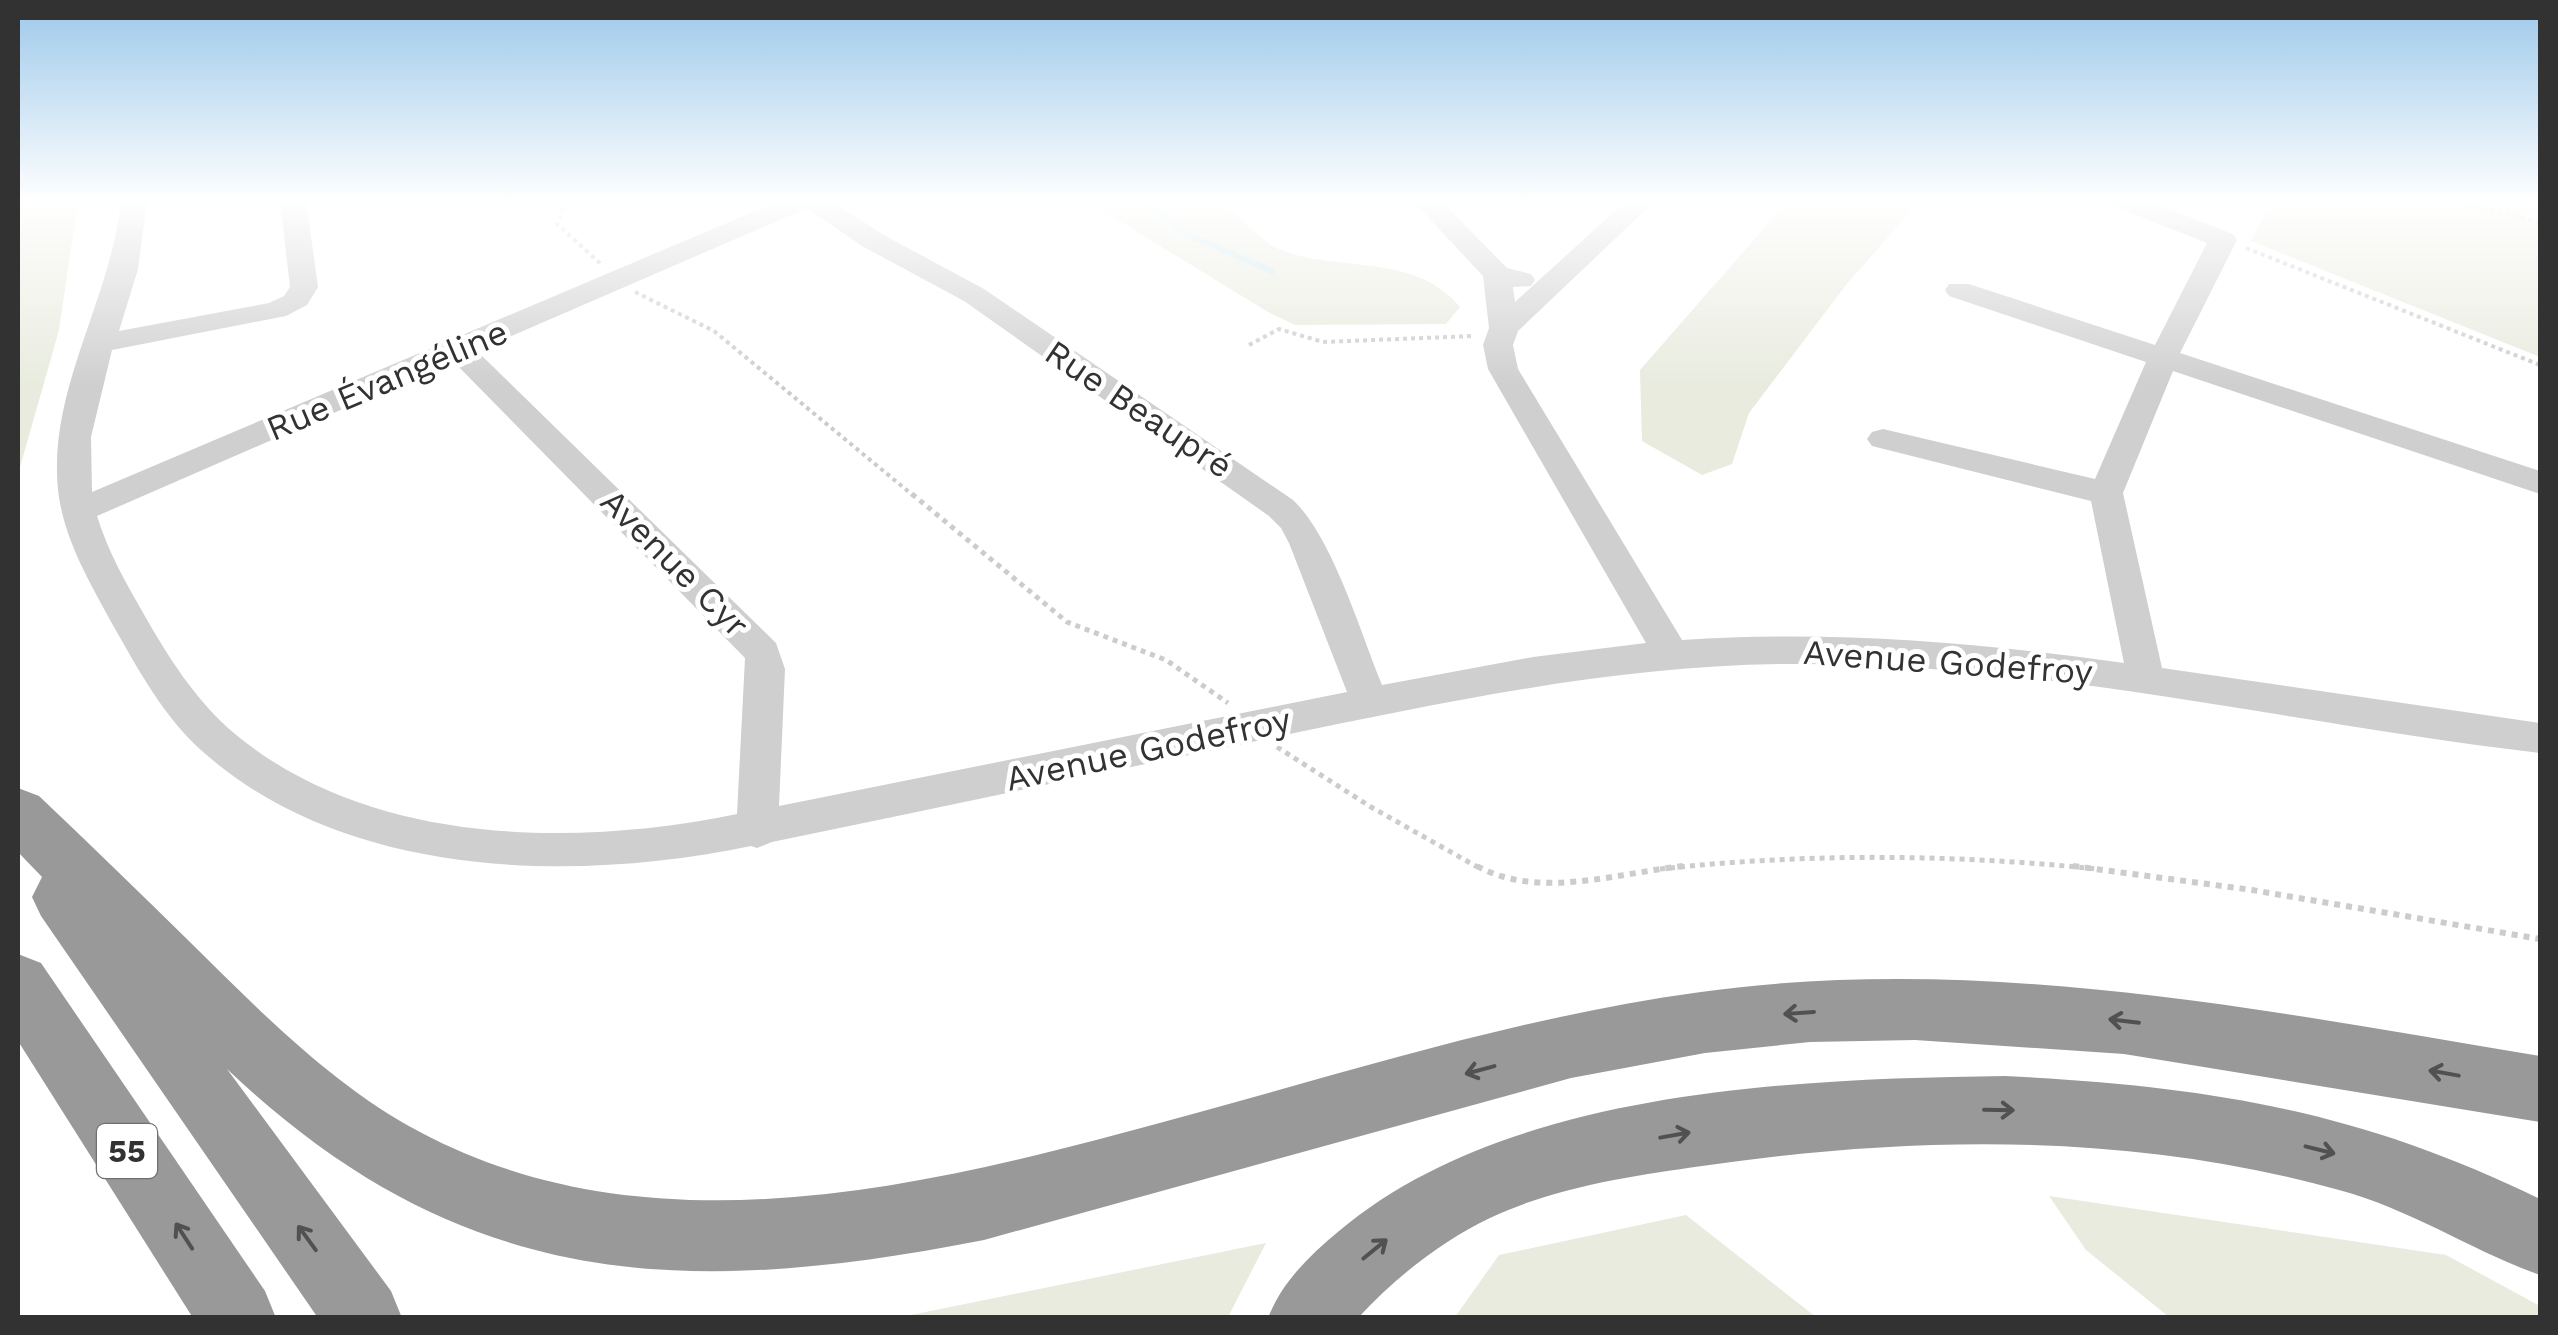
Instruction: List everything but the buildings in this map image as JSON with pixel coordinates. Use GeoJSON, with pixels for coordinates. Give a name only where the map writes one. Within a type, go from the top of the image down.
{"type":"FeatureCollection","features":[{"type":"Feature","properties":{"kind":"highway"},"geometry":{"type":"LineString","coordinates":[[18,813],[236,1034],[348,1128],[425,1174],[482,1198],[578,1224],[648,1233],[764,1237],[896,1222],[1053,1187],[1546,1053],[1672,1027],[1766,1016],[1909,1010],[2070,1015],[2248,1039],[2540,1089]]}},
{"type":"Feature","properties":{"kind":"highway"},"geometry":{"type":"LineString","coordinates":[[18,832],[364,1318]]}},
{"type":"Feature","properties":{"kind":"highway","name":"55"},"geometry":{"type":"LineString","coordinates":[[18,984],[238,1318]]}},
{"type":"Feature","properties":{"kind":"highway"},"geometry":{"type":"LineString","coordinates":[[1306,1318],[1334,1286],[1394,1233],[1464,1192],[1503,1176],[1594,1151],[1706,1130],[1880,1112],[2050,1112],[2153,1121],[2252,1136],[2336,1154],[2414,1178],[2491,1211],[2540,1238]]}},
{"type":"Feature","properties":{"kind":"street","name":"Avenue Godefroy"},"geometry":{"type":"LineString","coordinates":[[125,262],[74,446],[73,477],[79,510],[106,580],[182,703],[225,748],[296,792],[390,826],[449,840],[513,848],[631,849],[757,831],[1370,702],[1538,670],[1669,654],[1770,650],[1891,652],[2146,679],[2540,738]]}},
{"type":"Feature","properties":{"kind":"street"},"geometry":{"type":"LineString","coordinates":[[101,343],[292,304],[304,287],[301,262]]}},
{"type":"Feature","properties":{"kind":"street","name":"Rue Évangéline"},"geometry":{"type":"LineString","coordinates":[[79,510],[659,262]]}},
{"type":"Feature","properties":{"kind":"street","name":"Rue Beaupré"},"geometry":{"type":"LineString","coordinates":[[912,262],[984,302],[1264,494],[1295,521],[1370,702]]}},
{"type":"Feature","properties":{"kind":"street"},"geometry":{"type":"LineString","coordinates":[[1486,262],[1498,274],[1515,280],[1559,281]]}},
{"type":"Feature","properties":{"kind":"street"},"geometry":{"type":"LineString","coordinates":[[1490,332],[1578,262]]}},
{"type":"Feature","properties":{"kind":"street"},"geometry":{"type":"LineString","coordinates":[[2146,679],[2106,493],[2163,358],[2212,262]]}},
{"type":"Feature","properties":{"kind":"street"},"geometry":{"type":"LineString","coordinates":[[1498,274],[1490,332],[1498,345],[1503,369],[1657,625],[1669,654]]}},
{"type":"Feature","properties":{"kind":"street"},"geometry":{"type":"LineString","coordinates":[[1959,290],[2540,483]]}},
{"type":"Feature","properties":{"kind":"street","name":"Avenue Cyr"},"geometry":{"type":"LineString","coordinates":[[458,349],[763,653],[766,669],[757,831]]}},
{"type":"Feature","properties":{"kind":"street"},"geometry":{"type":"LineString","coordinates":[[1882,440],[2106,493]]}},
{"type":"Feature","properties":{"kind":"path"},"geometry":{"type":"LineString","coordinates":[[599,262],[609,271]]}},
{"type":"Feature","properties":{"kind":"path"},"geometry":{"type":"LineString","coordinates":[[2283,262],[2540,365]]}},
{"type":"Feature","properties":{"kind":"path"},"geometry":{"type":"LineString","coordinates":[[630,288],[646,302],[694,318],[714,331],[1067,622],[1166,660],[1201,681],[1240,714]]}},
{"type":"Feature","properties":{"kind":"path"},"geometry":{"type":"LineString","coordinates":[[1248,345],[1280,330],[1323,342],[1490,332]]}},
{"type":"Feature","properties":{"kind":"path"},"geometry":{"type":"LineString","coordinates":[[1270,740],[1339,788],[1433,843],[1484,870],[1516,881],[1560,883],[1792,856],[1985,858],[2192,883],[2540,939]]}},
{"type":"Feature","properties":{"kind":"shaded area"},"geometry":{"type":"Polygon","coordinates":[[[18,262],[69,262],[59,330],[18,474],[18,262]]]}},
{"type":"Feature","properties":{"kind":"shaded area"},"geometry":{"type":"Polygon","coordinates":[[[1187,262],[1339,262],[1375,266],[1421,278],[1460,307],[1446,324],[1295,325],[1187,262]]]}},
{"type":"Feature","properties":{"kind":"shaded area"},"geometry":{"type":"Polygon","coordinates":[[[1734,262],[1866,262],[1749,413],[1732,464],[1702,475],[1642,441],[1640,370],[1734,262]]]}},
{"type":"Feature","properties":{"kind":"shaded area"},"geometry":{"type":"Polygon","coordinates":[[[2304,262],[2540,262],[2540,357],[2304,262]]]}},
{"type":"Feature","properties":{"kind":"shaded area"},"geometry":{"type":"Polygon","coordinates":[[[2049,1196],[2446,1255],[2540,1306],[2540,1317],[2169,1317],[2086,1250],[2049,1196]]]}},
{"type":"Feature","properties":{"kind":"shaded area"},"geometry":{"type":"Polygon","coordinates":[[[1686,1215],[1816,1317],[1455,1317],[1499,1255],[1686,1215]]]}},
{"type":"Feature","properties":{"kind":"shaded area"},"geometry":{"type":"Polygon","coordinates":[[[1266,1243],[1228,1317],[901,1317],[1266,1243]]]}},
{"type":"Feature","properties":{"kind":"waterway"},"geometry":{"type":"LineString","coordinates":[[1252,262],[1272,271]]}}]}
